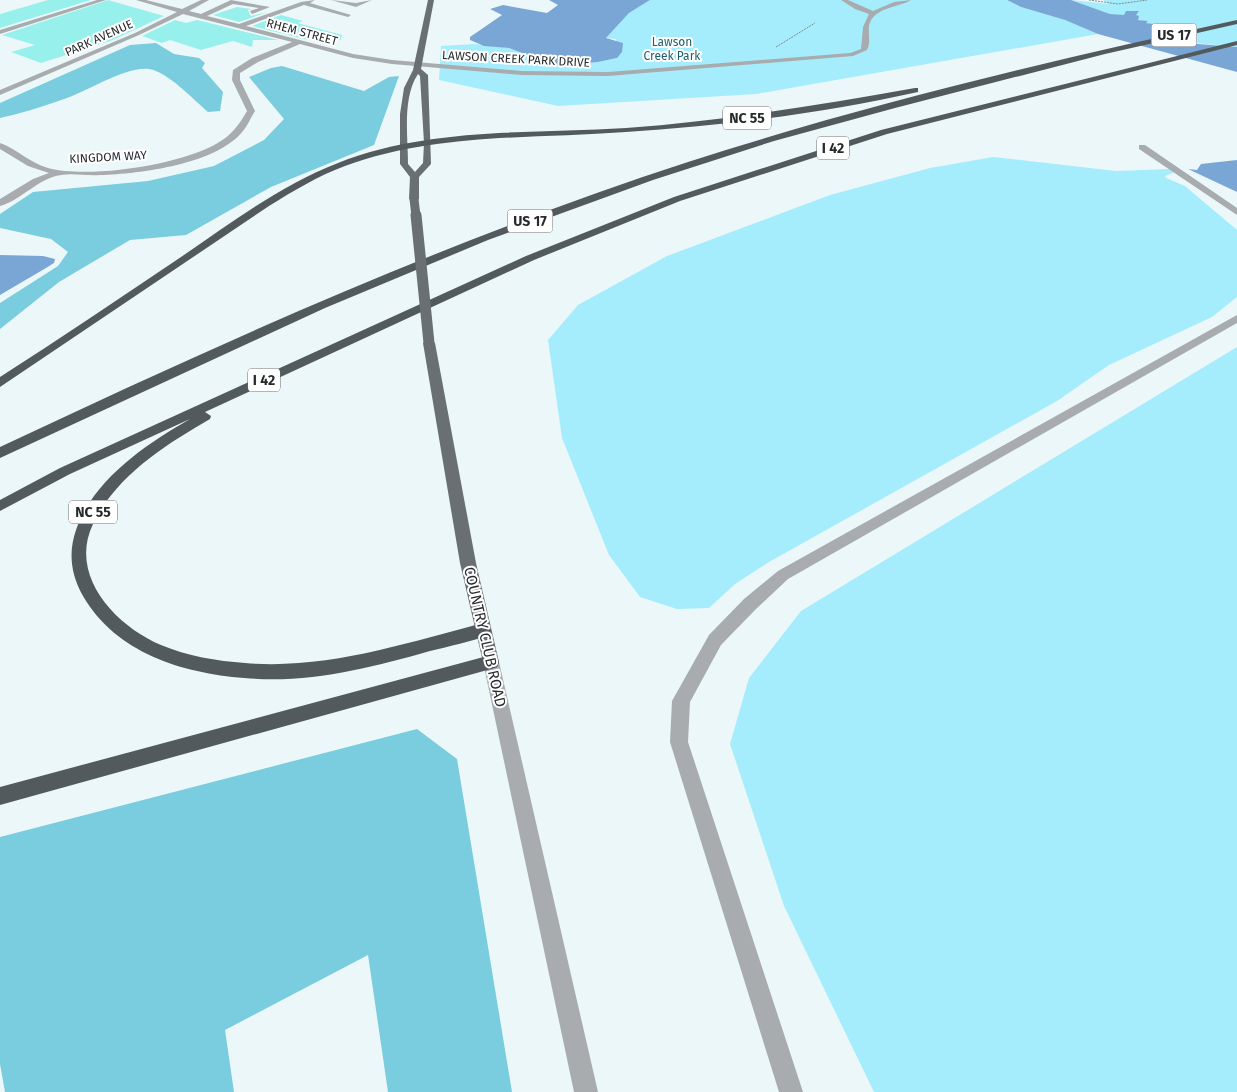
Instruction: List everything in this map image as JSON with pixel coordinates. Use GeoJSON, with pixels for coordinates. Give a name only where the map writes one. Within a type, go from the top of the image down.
{"type":"FeatureCollection","features":[{"type":"Feature","properties":{"kind":"highway","name":"US 17"},"geometry":{"type":"LineString","coordinates":[[0,453],[153,380],[339,297],[555,211],[690,164],[804,129],[1086,57],[1237,22]]}},
{"type":"Feature","properties":{"kind":"highway","name":"I 42"},"geometry":{"type":"LineString","coordinates":[[0,506],[65,471],[530,258],[677,199],[884,132],[1237,43]]}},
{"type":"Feature","properties":{"kind":"highway","name":"NC 55"},"geometry":{"type":"LineString","coordinates":[[404,146],[664,127],[741,119],[856,102],[1086,57]]}},
{"type":"Feature","properties":{"kind":"highway"},"geometry":{"type":"LineString","coordinates":[[0,383],[290,189],[342,164],[404,146]]}},
{"type":"Feature","properties":{"kind":"highway","name":"NC 55"},"geometry":{"type":"LineString","coordinates":[[483,630],[357,662],[323,668],[267,671],[208,666],[170,657],[136,641],[109,621],[91,599],[80,576],[78,551],[85,524],[101,499],[136,462],[181,430],[287,374],[530,258]]}},
{"type":"Feature","properties":{"kind":"highway"},"geometry":{"type":"LineString","coordinates":[[0,796],[491,662]]}},
{"type":"Feature","properties":{"kind":"main road"},"geometry":{"type":"LineString","coordinates":[[415,177],[404,164],[407,90],[411,76],[417,67],[431,0]]}},
{"type":"Feature","properties":{"kind":"main road","name":"COUNTRY CLUB ROAD"},"geometry":{"type":"LineString","coordinates":[[417,67],[424,75],[428,144],[426,164],[415,177],[414,199],[429,343],[468,563],[491,662]]}},
{"type":"Feature","properties":{"kind":"street"},"geometry":{"type":"LineString","coordinates":[[0,31],[94,0]]}},
{"type":"Feature","properties":{"kind":"street"},"geometry":{"type":"LineString","coordinates":[[0,31],[104,0]]}},
{"type":"Feature","properties":{"kind":"street","name":"RHEM STREET"},"geometry":{"type":"LineString","coordinates":[[139,0],[353,56],[417,67]]}},
{"type":"Feature","properties":{"kind":"street","name":"PARK AVENUE"},"geometry":{"type":"LineString","coordinates":[[0,93],[206,0]]}},
{"type":"Feature","properties":{"kind":"street"},"geometry":{"type":"LineString","coordinates":[[238,27],[312,0]]}},
{"type":"Feature","properties":{"kind":"street"},"geometry":{"type":"LineString","coordinates":[[334,0],[356,5],[369,0]]}},
{"type":"Feature","properties":{"kind":"street"},"geometry":{"type":"LineString","coordinates":[[844,0],[857,8],[874,14],[908,0]]}},
{"type":"Feature","properties":{"kind":"street"},"geometry":{"type":"LineString","coordinates":[[200,17],[234,1],[267,7]]}},
{"type":"Feature","properties":{"kind":"street"},"geometry":{"type":"LineString","coordinates":[[283,1],[348,15]]}},
{"type":"Feature","properties":{"kind":"street"},"geometry":{"type":"LineString","coordinates":[[243,15],[275,4]]}},
{"type":"Feature","properties":{"kind":"street","name":"LAWSON CREEK PARK DRIVE"},"geometry":{"type":"LineString","coordinates":[[417,67],[579,74],[844,56],[864,50],[868,43],[866,27],[868,19],[874,14]]}},
{"type":"Feature","properties":{"kind":"street"},"geometry":{"type":"LineString","coordinates":[[236,80],[236,72],[244,65],[299,42]]}},
{"type":"Feature","properties":{"kind":"street"},"geometry":{"type":"LineString","coordinates":[[236,80],[260,64],[308,45]]}},
{"type":"Feature","properties":{"kind":"street","name":"KINGDOM WAY"},"geometry":{"type":"LineString","coordinates":[[0,146],[35,166],[61,172],[112,172],[150,169],[187,159],[217,146],[237,134],[248,123],[251,111],[236,80]]}},
{"type":"Feature","properties":{"kind":"street"},"geometry":{"type":"LineString","coordinates":[[1142,147],[1174,167],[1237,212]]}},
{"type":"Feature","properties":{"kind":"street","name":"KINGDOM WAY"},"geometry":{"type":"LineString","coordinates":[[0,203],[36,181],[61,172]]}},
{"type":"Feature","properties":{"kind":"street"},"geometry":{"type":"LineString","coordinates":[[791,1092],[679,742],[681,701],[714,640],[750,604],[783,575],[1237,318]]}},
{"type":"Feature","properties":{"kind":"street","name":"COUNTRY CLUB ROAD"},"geometry":{"type":"LineString","coordinates":[[491,662],[586,1092]]}},
{"type":"Feature","properties":{"kind":"path"},"geometry":{"type":"LineString","coordinates":[[1089,0],[1118,4],[1147,0]]}},
{"type":"Feature","properties":{"kind":"path"},"geometry":{"type":"LineString","coordinates":[[782,61],[772,49],[815,23]]}},
{"type":"Feature","properties":{"kind":"green space","name":"Lawson Creek Park"},"geometry":{"type":"Polygon","coordinates":[[[650,0],[1007,0],[1021,7],[1065,20],[1098,34],[756,94],[558,106],[439,80],[441,46],[475,44],[509,48],[555,66],[598,62],[617,58],[616,39],[606,38],[629,13],[650,0]]]}},
{"type":"Feature","properties":{"kind":"green space"},"geometry":{"type":"Polygon","coordinates":[[[1071,0],[1109,4],[1103,0],[1237,0],[1237,47],[1185,42],[1168,26],[1149,25],[1145,21],[1110,14],[1071,0]]]}},
{"type":"Feature","properties":{"kind":"green space"},"geometry":{"type":"Polygon","coordinates":[[[993,157],[1116,171],[1170,169],[1175,172],[1165,176],[1166,178],[1185,186],[1237,230],[1237,297],[1212,317],[1109,365],[1057,401],[769,562],[735,584],[709,608],[677,609],[640,597],[609,555],[562,438],[548,340],[578,305],[667,256],[830,195],[930,168],[993,157]]]}},
{"type":"Feature","properties":{"kind":"green space"},"geometry":{"type":"Polygon","coordinates":[[[1237,347],[1237,1092],[874,1092],[784,906],[730,744],[749,678],[801,611],[1237,347]]]}},
{"type":"Feature","properties":{"kind":"shaded area"},"geometry":{"type":"Polygon","coordinates":[[[549,0],[650,0],[629,13],[606,38],[623,43],[622,52],[617,58],[598,62],[555,66],[509,48],[484,46],[470,40],[470,37],[502,15],[490,9],[503,5],[547,13],[558,5],[549,0]]]}},
{"type":"Feature","properties":{"kind":"shaded area"},"geometry":{"type":"Polygon","coordinates":[[[1007,0],[1071,0],[1110,14],[1124,15],[1126,11],[1139,11],[1136,15],[1139,16],[1138,20],[1168,26],[1187,38],[1185,43],[1237,47],[1237,72],[1098,34],[1065,20],[1021,7],[1007,0]]]}},
{"type":"Feature","properties":{"kind":"shaded area"},"geometry":{"type":"Polygon","coordinates":[[[156,43],[174,54],[199,58],[205,63],[202,68],[223,92],[220,111],[208,112],[164,75],[149,69],[140,69],[108,79],[59,101],[0,118],[0,103],[130,45],[156,43]]]}},
{"type":"Feature","properties":{"kind":"shaded area"},"geometry":{"type":"Polygon","coordinates":[[[282,66],[364,91],[389,77],[399,76],[374,145],[271,187],[186,235],[130,240],[59,282],[0,329],[0,303],[58,266],[68,252],[51,239],[0,228],[0,214],[33,192],[148,181],[214,166],[264,140],[284,119],[249,77],[271,68],[282,66]]]}},
{"type":"Feature","properties":{"kind":"shaded area"},"geometry":{"type":"Polygon","coordinates":[[[1237,160],[1237,192],[1188,169],[1197,170],[1201,164],[1237,160]]]}},
{"type":"Feature","properties":{"kind":"shaded area"},"geometry":{"type":"Polygon","coordinates":[[[0,255],[43,256],[55,259],[54,263],[0,295],[0,255]]]}},
{"type":"Feature","properties":{"kind":"shaded area"},"geometry":{"type":"Polygon","coordinates":[[[417,729],[457,759],[512,1092],[388,1092],[368,955],[225,1030],[234,1092],[5,1092],[0,1064],[0,837],[417,729]]]}},
{"type":"Feature","properties":{"kind":"building"},"geometry":{"type":"Polygon","coordinates":[[[48,0],[91,0],[0,28],[0,14],[48,0]]]}},
{"type":"Feature","properties":{"kind":"building"},"geometry":{"type":"Polygon","coordinates":[[[108,0],[164,16],[113,40],[41,63],[11,52],[35,45],[2,35],[108,0]]]}},
{"type":"Feature","properties":{"kind":"building"},"geometry":{"type":"Polygon","coordinates":[[[237,7],[251,9],[248,10],[251,16],[268,12],[239,22],[213,15],[237,7]]]}},
{"type":"Feature","properties":{"kind":"building"},"geometry":{"type":"Polygon","coordinates":[[[281,15],[303,21],[298,23],[342,35],[341,40],[308,40],[252,26],[281,15]]]}},
{"type":"Feature","properties":{"kind":"building"},"geometry":{"type":"Polygon","coordinates":[[[175,20],[186,23],[197,20],[278,40],[253,40],[252,47],[233,41],[201,50],[170,40],[162,43],[142,36],[175,20]]]}}]}
